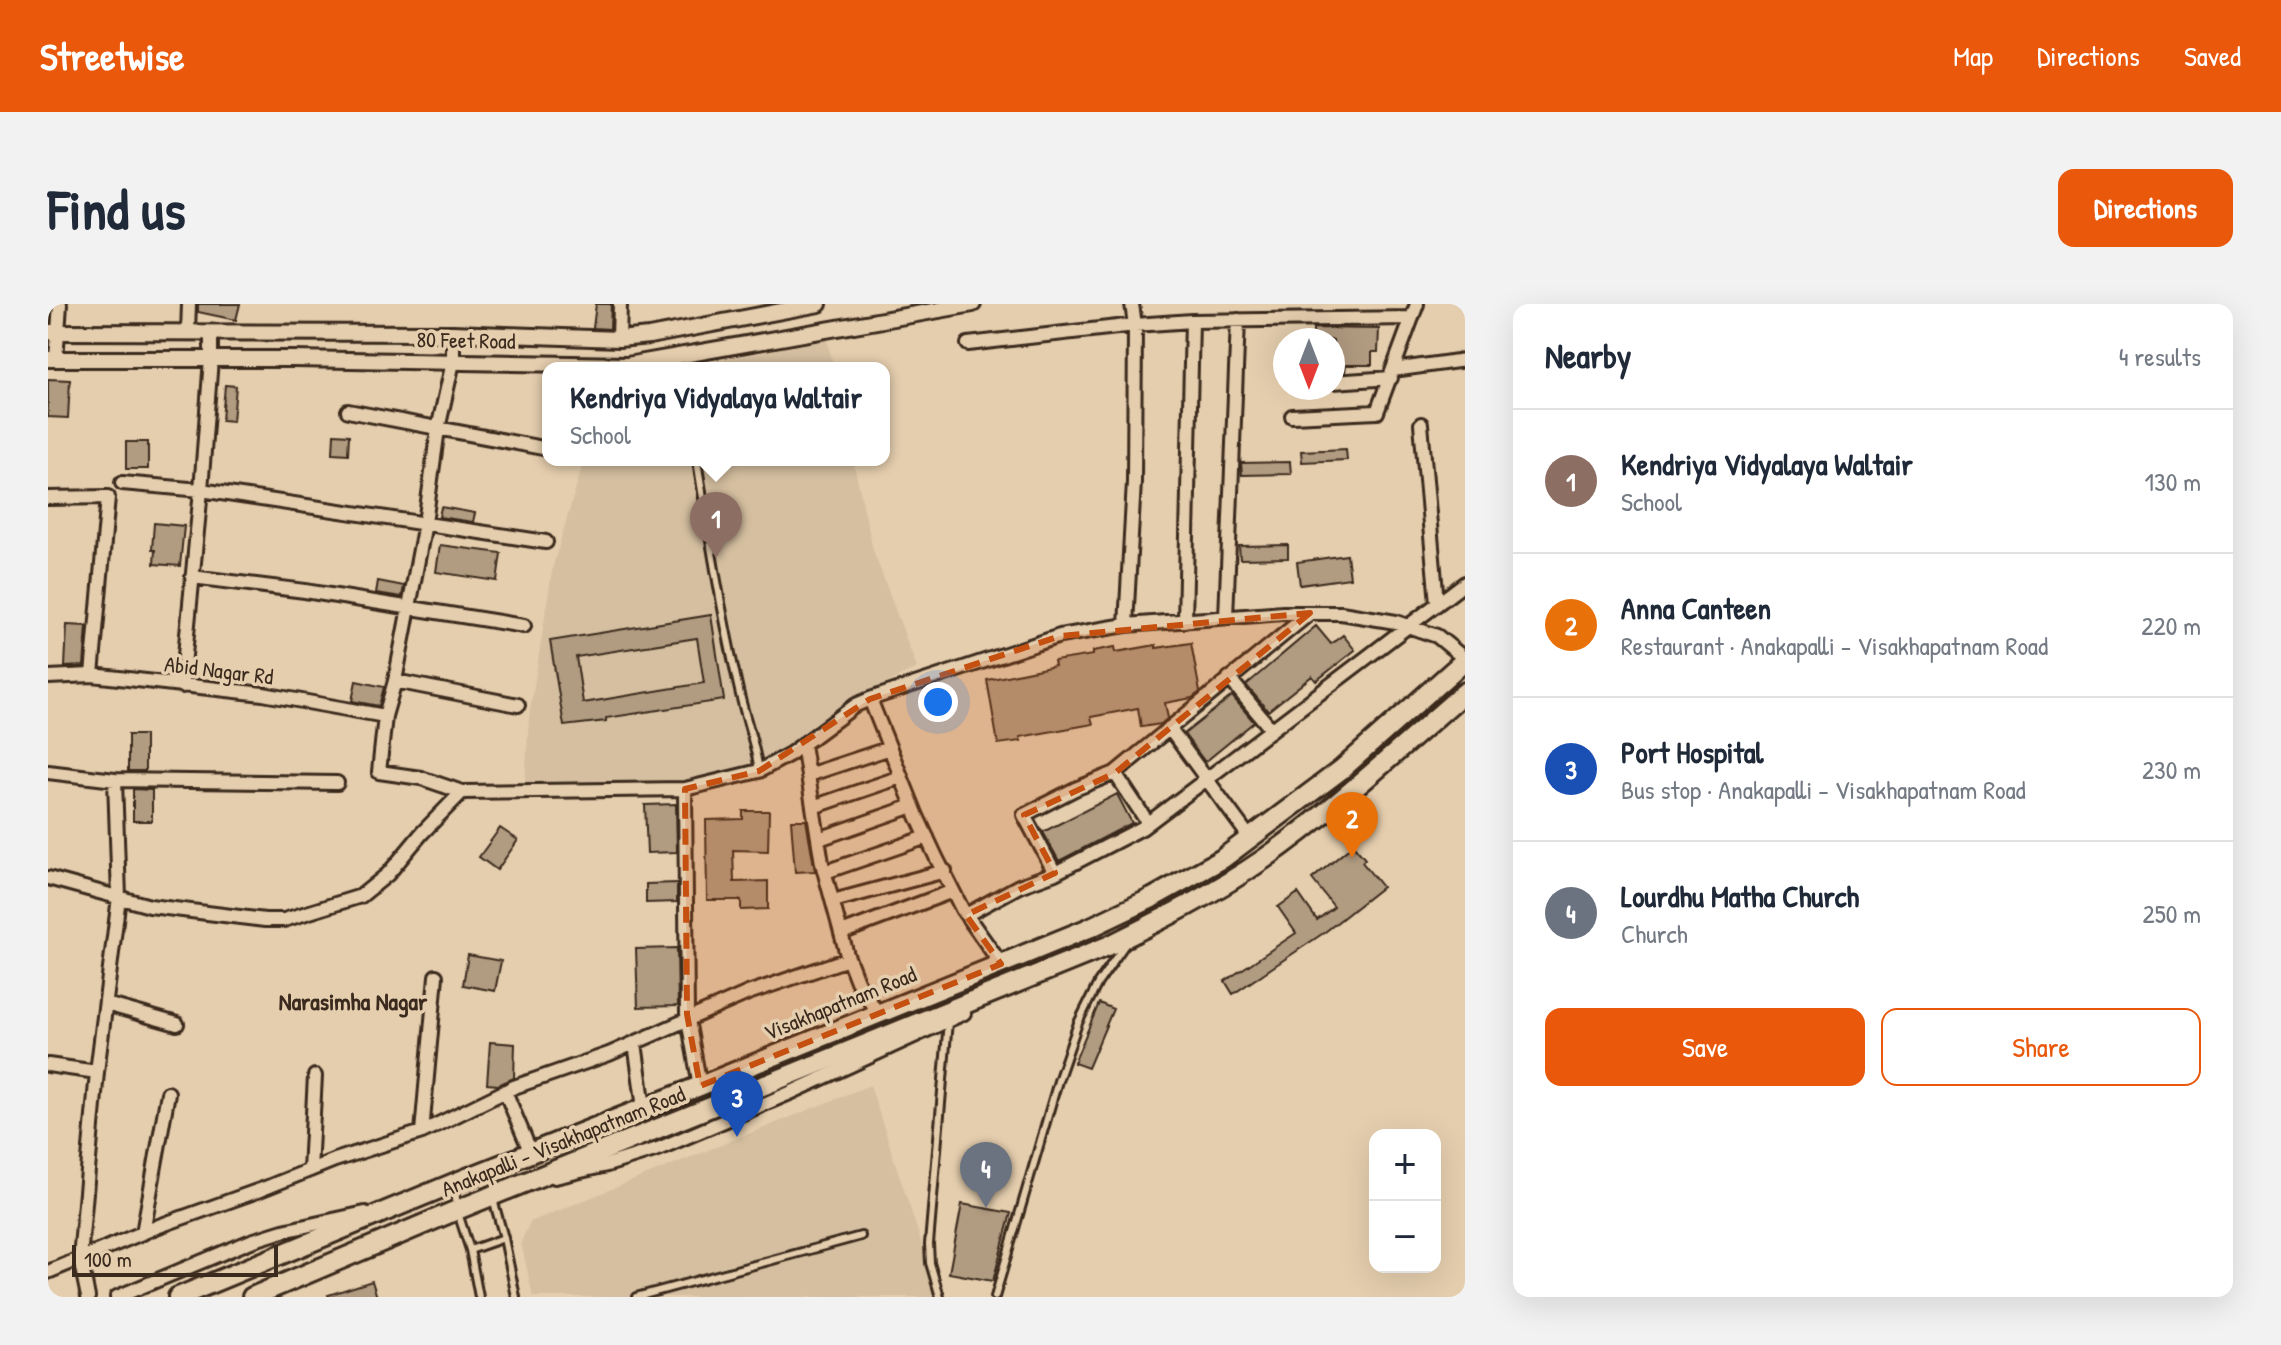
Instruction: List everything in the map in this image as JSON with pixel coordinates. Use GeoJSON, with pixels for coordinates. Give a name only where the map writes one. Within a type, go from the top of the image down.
{"type":"FeatureCollection","features":[{"type":"Feature","properties":{"kind":"main road","name":"Visakhapatnam Road"},"geometry":{"type":"LineString","coordinates":[[178,1297],[455,1182],[1089,928],[1152,898],[1222,859],[1342,769],[1465,659]]}},
{"type":"Feature","properties":{"kind":"main road","name":"Anakapalli - Visakhapatnam Road"},"geometry":{"type":"LineString","coordinates":[[252,1297],[457,1210],[1041,973],[1188,907],[1262,860],[1323,814],[1465,692]]}},
{"type":"Feature","properties":{"kind":"street"},"geometry":{"type":"LineString","coordinates":[[52,359],[53,332],[60,304]]}},
{"type":"Feature","properties":{"kind":"street"},"geometry":{"type":"LineString","coordinates":[[188,332],[189,304]]}},
{"type":"Feature","properties":{"kind":"street"},"geometry":{"type":"LineString","coordinates":[[619,339],[620,304]]}},
{"type":"Feature","properties":{"kind":"street","name":"80 Feet Road"},"geometry":{"type":"LineString","coordinates":[[53,332],[453,333],[619,339],[819,304]]}},
{"type":"Feature","properties":{"kind":"street","name":"80 Feet Road"},"geometry":{"type":"LineString","coordinates":[[683,362],[973,304]]}},
{"type":"Feature","properties":{"kind":"street"},"geometry":{"type":"LineString","coordinates":[[1126,625],[1134,482],[1135,325],[1132,304]]}},
{"type":"Feature","properties":{"kind":"street"},"geometry":{"type":"LineString","coordinates":[[1292,416],[1377,412],[1417,304]]}},
{"type":"Feature","properties":{"kind":"street"},"geometry":{"type":"LineString","coordinates":[[968,344],[1192,321],[1412,318]]}},
{"type":"Feature","properties":{"kind":"street"},"geometry":{"type":"LineString","coordinates":[[1226,617],[1238,320]]}},
{"type":"Feature","properties":{"kind":"street"},"geometry":{"type":"LineString","coordinates":[[1185,621],[1192,321]]}},
{"type":"Feature","properties":{"kind":"street"},"geometry":{"type":"LineString","coordinates":[[677,331],[683,362]]}},
{"type":"Feature","properties":{"kind":"street"},"geometry":{"type":"LineString","coordinates":[[182,686],[201,490],[211,332]]}},
{"type":"Feature","properties":{"kind":"street"},"geometry":{"type":"LineString","coordinates":[[453,333],[453,362],[438,429],[425,523],[395,681],[385,716],[379,772],[421,778],[462,792],[685,789],[759,771],[803,744],[856,705],[870,699],[1060,636],[1126,625],[1283,613],[1341,613],[1407,625],[1437,636],[1465,659]]}},
{"type":"Feature","properties":{"kind":"street","name":"80 Feet Road"},"geometry":{"type":"LineString","coordinates":[[52,359],[542,364]]}},
{"type":"Feature","properties":{"kind":"street"},"geometry":{"type":"LineString","coordinates":[[1345,380],[1465,360]]}},
{"type":"Feature","properties":{"kind":"street"},"geometry":{"type":"LineString","coordinates":[[348,411],[542,448]]}},
{"type":"Feature","properties":{"kind":"street"},"geometry":{"type":"LineString","coordinates":[[1421,424],[1437,603]]}},
{"type":"Feature","properties":{"kind":"street"},"geometry":{"type":"LineString","coordinates":[[122,483],[201,490],[546,542]]}},
{"type":"Feature","properties":{"kind":"street"},"geometry":{"type":"LineString","coordinates":[[48,498],[108,497],[92,675]]}},
{"type":"Feature","properties":{"kind":"street"},"geometry":{"type":"LineString","coordinates":[[192,577],[305,591],[524,626]]}},
{"type":"Feature","properties":{"kind":"street"},"geometry":{"type":"LineString","coordinates":[[966,915],[1019,886],[1055,873],[1148,823],[1465,583]]}},
{"type":"Feature","properties":{"kind":"street"},"geometry":{"type":"LineString","coordinates":[[1055,873],[1024,815],[1115,773],[1310,613]]}},
{"type":"Feature","properties":{"kind":"street","name":"Abid Nagar Rd"},"geometry":{"type":"LineString","coordinates":[[48,677],[92,675],[263,694],[385,716]]}},
{"type":"Feature","properties":{"kind":"street"},"geometry":{"type":"LineString","coordinates":[[1229,678],[1271,729]]}},
{"type":"Feature","properties":{"kind":"street"},"geometry":{"type":"LineString","coordinates":[[395,681],[518,705]]}},
{"type":"Feature","properties":{"kind":"street"},"geometry":{"type":"LineString","coordinates":[[870,699],[913,806],[953,891],[1001,964]]}},
{"type":"Feature","properties":{"kind":"street"},"geometry":{"type":"LineString","coordinates":[[1169,728],[1250,838]]}},
{"type":"Feature","properties":{"kind":"street"},"geometry":{"type":"LineString","coordinates":[[803,744],[825,872],[848,959],[857,981],[878,1014]]}},
{"type":"Feature","properties":{"kind":"street"},"geometry":{"type":"LineString","coordinates":[[808,775],[890,748]]}},
{"type":"Feature","properties":{"kind":"street"},"geometry":{"type":"LineString","coordinates":[[48,772],[115,780],[337,783]]}},
{"type":"Feature","properties":{"kind":"street"},"geometry":{"type":"LineString","coordinates":[[1115,773],[1148,823]]}},
{"type":"Feature","properties":{"kind":"street"},"geometry":{"type":"LineString","coordinates":[[813,807],[901,777]]}},
{"type":"Feature","properties":{"kind":"street"},"geometry":{"type":"LineString","coordinates":[[88,1297],[80,1258],[97,1072],[119,897],[115,780]]}},
{"type":"Feature","properties":{"kind":"street"},"geometry":{"type":"LineString","coordinates":[[685,789],[688,1020],[700,1086]]}},
{"type":"Feature","properties":{"kind":"street"},"geometry":{"type":"LineString","coordinates":[[48,878],[150,906],[284,920],[361,896],[376,885],[462,792]]}},
{"type":"Feature","properties":{"kind":"street"},"geometry":{"type":"LineString","coordinates":[[819,839],[913,806]]}},
{"type":"Feature","properties":{"kind":"street"},"geometry":{"type":"LineString","coordinates":[[825,872],[927,837]]}},
{"type":"Feature","properties":{"kind":"street"},"geometry":{"type":"LineString","coordinates":[[833,901],[945,871]]}},
{"type":"Feature","properties":{"kind":"street"},"geometry":{"type":"LineString","coordinates":[[841,933],[953,891]]}},
{"type":"Feature","properties":{"kind":"street"},"geometry":{"type":"LineString","coordinates":[[48,1272],[310,1170],[422,1132],[505,1091],[635,1043],[748,993],[848,959]]}},
{"type":"Feature","properties":{"kind":"street"},"geometry":{"type":"LineString","coordinates":[[523,1183],[607,1165],[658,1149],[948,1021],[1041,973]]}},
{"type":"Feature","properties":{"kind":"street"},"geometry":{"type":"LineString","coordinates":[[422,1132],[436,976]]}},
{"type":"Feature","properties":{"kind":"street"},"geometry":{"type":"LineString","coordinates":[[106,1004],[177,1024]]}},
{"type":"Feature","properties":{"kind":"street"},"geometry":{"type":"LineString","coordinates":[[635,1043],[644,1108]]}},
{"type":"Feature","properties":{"kind":"street"},"geometry":{"type":"LineString","coordinates":[[48,1065],[97,1072]]}},
{"type":"Feature","properties":{"kind":"street"},"geometry":{"type":"LineString","coordinates":[[310,1170],[315,1076]]}},
{"type":"Feature","properties":{"kind":"street"},"geometry":{"type":"LineString","coordinates":[[505,1091],[531,1153]]}},
{"type":"Feature","properties":{"kind":"street"},"geometry":{"type":"LineString","coordinates":[[143,1233],[168,1093]]}},
{"type":"Feature","properties":{"kind":"street"},"geometry":{"type":"LineString","coordinates":[[117,1297],[251,1241],[403,1204]]}},
{"type":"Feature","properties":{"kind":"lane"},"geometry":{"type":"LineString","coordinates":[[698,466],[715,571],[759,771]]}},
{"type":"Feature","properties":{"kind":"lane"},"geometry":{"type":"LineString","coordinates":[[995,1297],[1078,1023],[1098,983],[1132,934]]}},
{"type":"Feature","properties":{"kind":"lane"},"geometry":{"type":"LineString","coordinates":[[940,1297],[930,1263],[929,1244],[948,1021]]}},
{"type":"Feature","properties":{"kind":"lane"},"geometry":{"type":"LineString","coordinates":[[455,1182],[457,1210],[470,1250],[479,1297]]}},
{"type":"Feature","properties":{"kind":"lane"},"geometry":{"type":"LineString","coordinates":[[492,1196],[516,1297]]}},
{"type":"Feature","properties":{"kind":"lane"},"geometry":{"type":"LineString","coordinates":[[636,1297],[861,1236]]}},
{"type":"Feature","properties":{"kind":"lane"},"geometry":{"type":"LineString","coordinates":[[470,1250],[504,1238]]}},
{"type":"Feature","properties":{"kind":"highlighted area"},"geometry":{"type":"Polygon","coordinates":[[[1310,613],[1115,773],[1024,815],[1055,873],[966,915],[1001,964],[700,1086],[687,1014],[685,789],[759,771],[870,699],[1060,636],[1310,613]]]}},
{"type":"Feature","properties":{"kind":"shaded area"},"geometry":{"type":"Polygon","coordinates":[[[827,340],[832,362],[711,362],[827,340]]]}},
{"type":"Feature","properties":{"kind":"shaded area"},"geometry":{"type":"Polygon","coordinates":[[[582,466],[854,466],[873,550],[917,668],[846,704],[767,760],[688,781],[525,784],[529,717],[553,566],[582,466]]]}},
{"type":"Feature","properties":{"kind":"shaded area"},"geometry":{"type":"Polygon","coordinates":[[[870,1085],[939,1297],[533,1297],[521,1242],[530,1222],[870,1085]]]}},
{"type":"Feature","properties":{"kind":"building"},"geometry":{"type":"Polygon","coordinates":[[[198,304],[240,304],[236,320],[198,312],[198,304]]]}},
{"type":"Feature","properties":{"kind":"building"},"geometry":{"type":"Polygon","coordinates":[[[596,304],[611,304],[610,329],[593,328],[596,304]]]}},
{"type":"Feature","properties":{"kind":"building"},"geometry":{"type":"Polygon","coordinates":[[[1345,328],[1379,329],[1378,352],[1372,352],[1372,365],[1346,365],[1345,372],[1345,328]]]}},
{"type":"Feature","properties":{"kind":"building"},"geometry":{"type":"Polygon","coordinates":[[[48,379],[70,380],[68,418],[48,417],[48,379]]]}},
{"type":"Feature","properties":{"kind":"building"},"geometry":{"type":"Polygon","coordinates":[[[225,385],[236,386],[233,421],[222,420],[225,385]]]}},
{"type":"Feature","properties":{"kind":"building"},"geometry":{"type":"Polygon","coordinates":[[[334,434],[349,435],[348,454],[333,453],[334,434]]]}},
{"type":"Feature","properties":{"kind":"building"},"geometry":{"type":"Polygon","coordinates":[[[126,442],[148,442],[148,469],[126,469],[126,442]]]}},
{"type":"Feature","properties":{"kind":"building"},"geometry":{"type":"Polygon","coordinates":[[[1346,449],[1347,460],[1302,462],[1301,451],[1346,449]]]}},
{"type":"Feature","properties":{"kind":"building"},"geometry":{"type":"Polygon","coordinates":[[[1290,462],[1291,474],[1242,475],[1241,463],[1290,462]]]}},
{"type":"Feature","properties":{"kind":"building"},"geometry":{"type":"Polygon","coordinates":[[[441,507],[475,513],[473,522],[439,517],[441,507]]]}},
{"type":"Feature","properties":{"kind":"building"},"geometry":{"type":"Polygon","coordinates":[[[154,523],[184,526],[180,566],[154,564],[154,523]]]}},
{"type":"Feature","properties":{"kind":"building"},"geometry":{"type":"Polygon","coordinates":[[[440,545],[501,553],[497,581],[436,572],[440,545]]]}},
{"type":"Feature","properties":{"kind":"building"},"geometry":{"type":"Polygon","coordinates":[[[1288,545],[1288,558],[1240,559],[1239,546],[1288,545]]]}},
{"type":"Feature","properties":{"kind":"building"},"geometry":{"type":"Polygon","coordinates":[[[1347,555],[1350,578],[1300,585],[1297,562],[1347,555]]]}},
{"type":"Feature","properties":{"kind":"building"},"geometry":{"type":"Polygon","coordinates":[[[378,581],[404,586],[402,597],[376,593],[378,581]]]}},
{"type":"Feature","properties":{"kind":"building"},"geometry":{"type":"Polygon","coordinates":[[[711,615],[724,700],[564,726],[550,641],[711,615]],[[697,638],[576,657],[583,703],[704,683],[697,638]]]}},
{"type":"Feature","properties":{"kind":"building"},"geometry":{"type":"Polygon","coordinates":[[[67,625],[87,626],[84,666],[65,667],[67,625]]]}},
{"type":"Feature","properties":{"kind":"building"},"geometry":{"type":"Polygon","coordinates":[[[1316,626],[1331,644],[1343,635],[1355,650],[1316,681],[1312,676],[1268,711],[1246,685],[1316,626]]]}},
{"type":"Feature","properties":{"kind":"building"},"geometry":{"type":"Polygon","coordinates":[[[1191,643],[1200,692],[1192,698],[1165,703],[1168,718],[1161,724],[1141,727],[1138,708],[1091,717],[1093,724],[998,744],[987,680],[1055,666],[1054,661],[1093,655],[1093,651],[1115,647],[1116,652],[1191,643]]]}},
{"type":"Feature","properties":{"kind":"building"},"geometry":{"type":"Polygon","coordinates":[[[356,681],[384,687],[379,706],[352,701],[356,681]]]}},
{"type":"Feature","properties":{"kind":"building"},"geometry":{"type":"Polygon","coordinates":[[[1232,696],[1254,722],[1205,762],[1184,734],[1232,696]]]}},
{"type":"Feature","properties":{"kind":"building"},"geometry":{"type":"Polygon","coordinates":[[[128,735],[145,735],[145,771],[128,771],[128,735]]]}},
{"type":"Feature","properties":{"kind":"building"},"geometry":{"type":"Polygon","coordinates":[[[133,789],[152,790],[152,821],[133,821],[133,789]]]}},
{"type":"Feature","properties":{"kind":"building"},"geometry":{"type":"Polygon","coordinates":[[[1117,794],[1132,823],[1059,861],[1043,832],[1117,794]]]}},
{"type":"Feature","properties":{"kind":"building"},"geometry":{"type":"Polygon","coordinates":[[[676,804],[677,852],[647,853],[645,805],[676,804]]]}},
{"type":"Feature","properties":{"kind":"building"},"geometry":{"type":"Polygon","coordinates":[[[743,811],[769,811],[768,851],[733,850],[734,882],[768,881],[768,909],[741,910],[741,900],[707,900],[706,820],[743,819],[743,811]]]}},
{"type":"Feature","properties":{"kind":"building"},"geometry":{"type":"Polygon","coordinates":[[[791,820],[806,820],[815,871],[795,872],[791,820]]]}},
{"type":"Feature","properties":{"kind":"building"},"geometry":{"type":"Polygon","coordinates":[[[500,828],[518,840],[497,870],[479,857],[500,828]]]}},
{"type":"Feature","properties":{"kind":"building"},"geometry":{"type":"Polygon","coordinates":[[[1353,845],[1382,887],[1325,932],[1233,994],[1225,981],[1296,933],[1278,907],[1298,893],[1317,920],[1334,907],[1312,879],[1353,845]]]}},
{"type":"Feature","properties":{"kind":"building"},"geometry":{"type":"Polygon","coordinates":[[[677,883],[677,902],[646,903],[646,884],[677,883]]]}},
{"type":"Feature","properties":{"kind":"building"},"geometry":{"type":"Polygon","coordinates":[[[677,948],[678,1006],[638,1007],[636,949],[677,948]]]}},
{"type":"Feature","properties":{"kind":"building"},"geometry":{"type":"Polygon","coordinates":[[[468,955],[501,961],[495,991],[463,985],[468,955]]]}},
{"type":"Feature","properties":{"kind":"building"},"geometry":{"type":"Polygon","coordinates":[[[1099,1003],[1113,1009],[1088,1068],[1074,1063],[1099,1003]]]}},
{"type":"Feature","properties":{"kind":"building"},"geometry":{"type":"Polygon","coordinates":[[[490,1042],[515,1044],[514,1078],[498,1085],[487,1084],[490,1042]]]}},
{"type":"Feature","properties":{"kind":"building"},"geometry":{"type":"Polygon","coordinates":[[[962,1204],[1011,1213],[993,1281],[949,1273],[962,1204]]]}},
{"type":"Feature","properties":{"kind":"building"},"geometry":{"type":"Polygon","coordinates":[[[372,1281],[377,1297],[328,1295],[372,1281]]]}},
{"type":"Feature","properties":{"kind":"place","name":"Kendriya Vidyalaya Waltair"},"geometry":{"type":"Point","coordinates":[716,558]}},
{"type":"Feature","properties":{"kind":"place","name":"Anna Canteen"},"geometry":{"type":"Point","coordinates":[1352,858]}},
{"type":"Feature","properties":{"kind":"place","name":"Port Hospital"},"geometry":{"type":"Point","coordinates":[737,1137]}},
{"type":"Feature","properties":{"kind":"place","name":"Lourdhu Matha Church"},"geometry":{"type":"Point","coordinates":[986,1208]}},
{"type":"Feature","properties":{"kind":"district","name":"Narasimha Nagar"},"geometry":{"type":"Point","coordinates":[353,1002]}}]}
